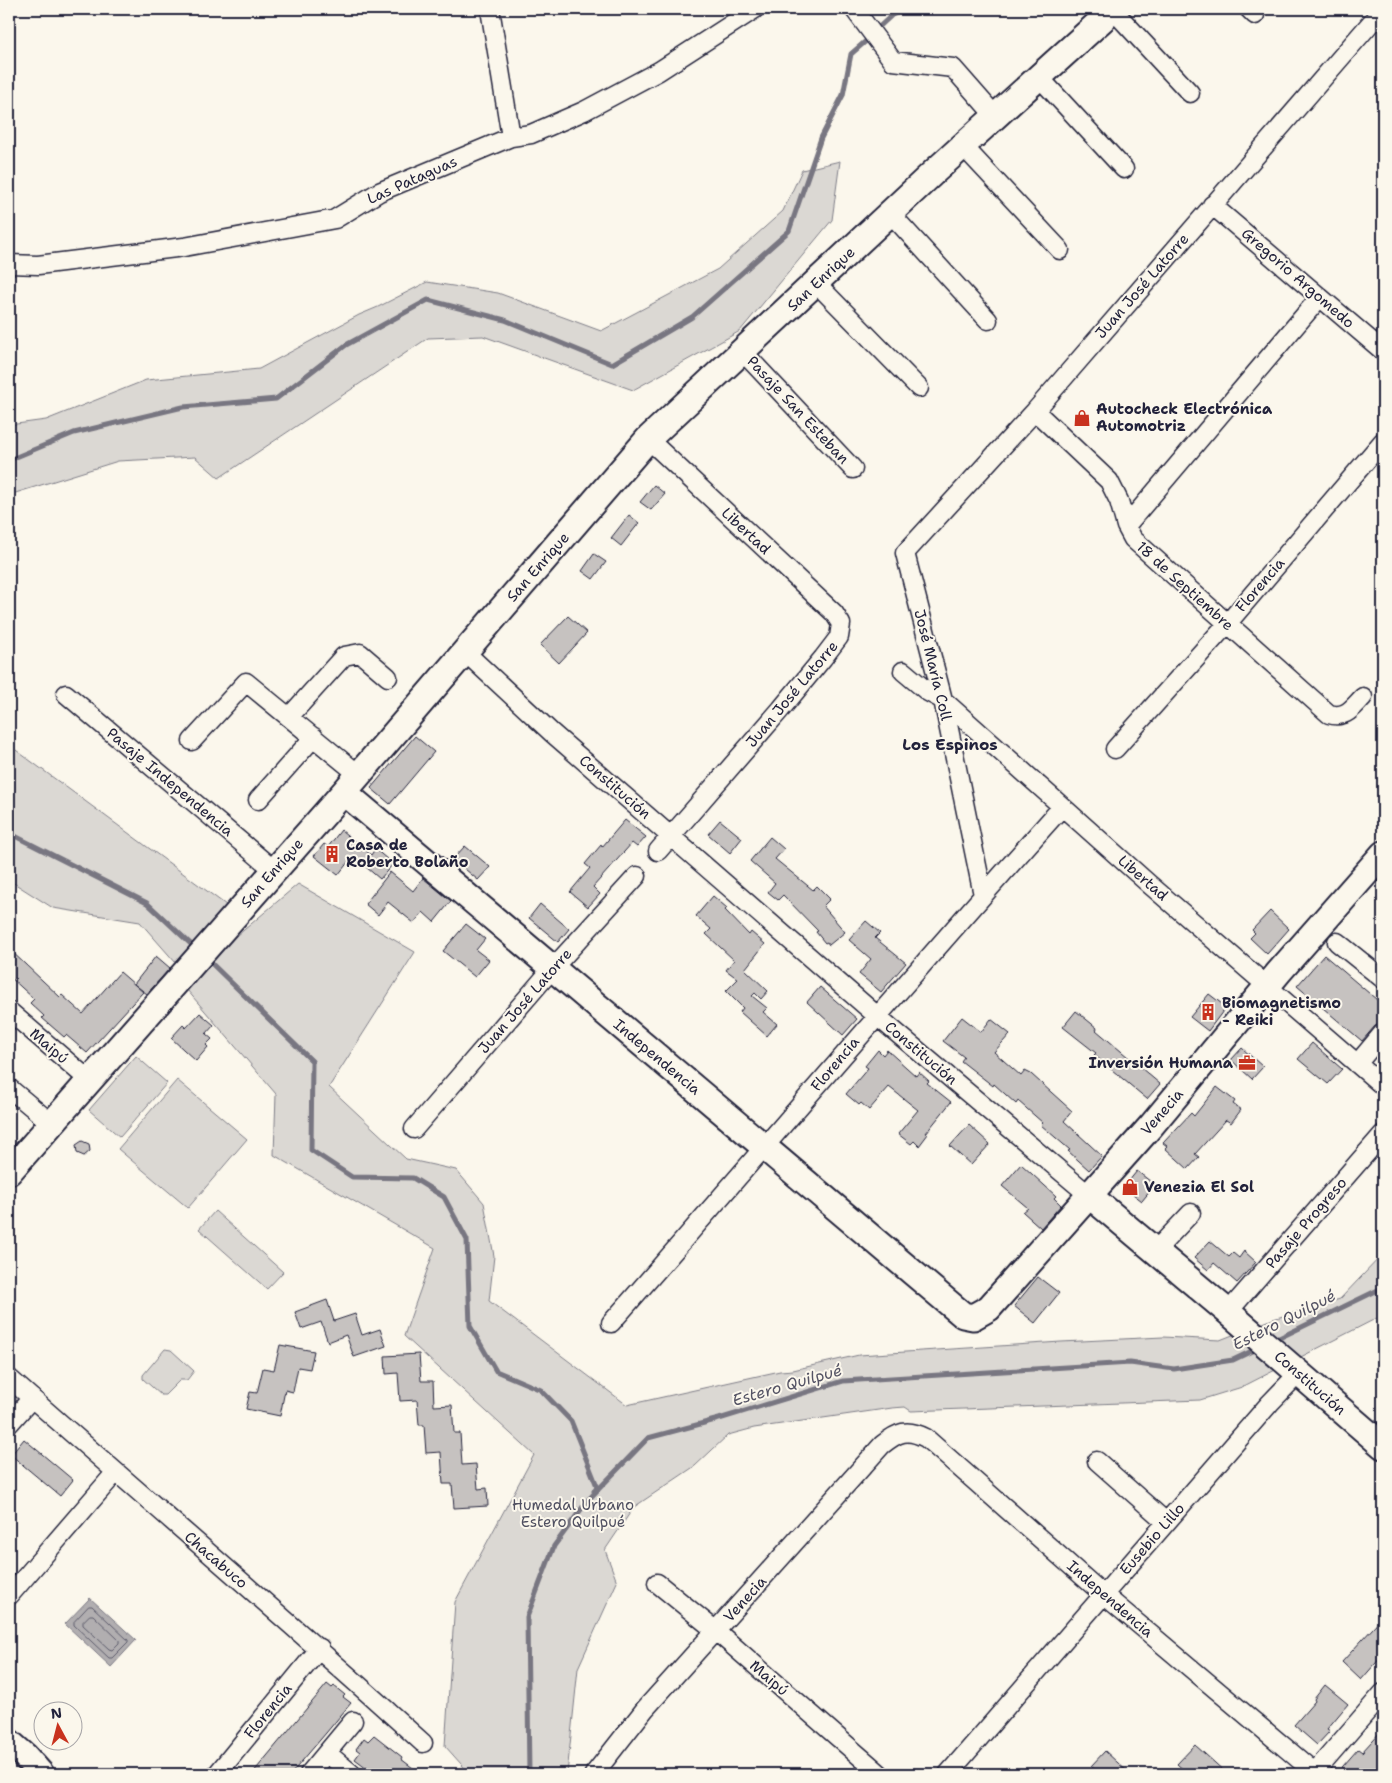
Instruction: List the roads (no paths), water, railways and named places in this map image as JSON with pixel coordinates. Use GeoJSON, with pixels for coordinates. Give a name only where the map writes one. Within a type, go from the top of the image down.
{"type":"FeatureCollection","features":[{"type":"Feature","properties":{"kind":"street"},"geometry":{"type":"LineString","coordinates":[[490,9],[511,137]]}},
{"type":"Feature","properties":{"kind":"street","name":"Las Pataguas"},"geometry":{"type":"LineString","coordinates":[[9,264],[38,265],[184,247],[335,218],[379,192],[511,137],[531,134],[575,115],[659,71],[755,9]]}},
{"type":"Feature","properties":{"kind":"street"},"geometry":{"type":"LineString","coordinates":[[854,9],[893,61],[953,68],[996,117]]}},
{"type":"Feature","properties":{"kind":"street"},"geometry":{"type":"LineString","coordinates":[[1113,9],[1190,93]]}},
{"type":"Feature","properties":{"kind":"street","name":"San Enrique"},"geometry":{"type":"LineString","coordinates":[[9,1172],[351,783],[648,439],[1113,9]]}},
{"type":"Feature","properties":{"kind":"street","name":"Juan José Latorre"},"geometry":{"type":"LineString","coordinates":[[905,552],[1035,411],[1212,205],[1377,18]]}},
{"type":"Feature","properties":{"kind":"street"},"geometry":{"type":"LineString","coordinates":[[1039,77],[1124,169]]}},
{"type":"Feature","properties":{"kind":"street"},"geometry":{"type":"LineString","coordinates":[[963,146],[1060,250]]}},
{"type":"Feature","properties":{"kind":"street","name":"Gregorio Argomedo"},"geometry":{"type":"LineString","coordinates":[[1212,205],[1383,351]]}},
{"type":"Feature","properties":{"kind":"street"},"geometry":{"type":"LineString","coordinates":[[891,214],[988,320]]}},
{"type":"Feature","properties":{"kind":"street"},"geometry":{"type":"LineString","coordinates":[[816,283],[919,388]]}},
{"type":"Feature","properties":{"kind":"street"},"geometry":{"type":"LineString","coordinates":[[1126,526],[1320,297]]}},
{"type":"Feature","properties":{"kind":"street","name":"Pasaje San Esteban"},"geometry":{"type":"LineString","coordinates":[[743,352],[853,469]]}},
{"type":"Feature","properties":{"kind":"street","name":"18 de Septiembre"},"geometry":{"type":"LineString","coordinates":[[1035,411],[1109,481],[1119,501],[1126,526],[1133,538],[1329,714],[1338,717],[1348,712],[1363,696]]}},
{"type":"Feature","properties":{"kind":"street","name":"Libertad"},"geometry":{"type":"LineString","coordinates":[[648,439],[834,613],[841,624]]}},
{"type":"Feature","properties":{"kind":"street","name":"Florencia"},"geometry":{"type":"LineString","coordinates":[[1115,749],[1227,624],[1383,441]]}},
{"type":"Feature","properties":{"kind":"street","name":"José María Coll"},"geometry":{"type":"LineString","coordinates":[[905,552],[942,700],[983,895]]}},
{"type":"Feature","properties":{"kind":"street","name":"Juan José Latorre"},"geometry":{"type":"LineString","coordinates":[[658,851],[823,658],[839,637],[841,624]]}},
{"type":"Feature","properties":{"kind":"street","name":"Constitución"},"geometry":{"type":"LineString","coordinates":[[465,652],[552,733],[877,1015],[1228,1312],[1383,1446]]}},
{"type":"Feature","properties":{"kind":"street"},"geometry":{"type":"LineString","coordinates":[[289,717],[344,656],[360,653],[388,677]]}},
{"type":"Feature","properties":{"kind":"street","name":"Libertad"},"geometry":{"type":"LineString","coordinates":[[903,671],[928,692],[942,700],[1383,1086]]}},
{"type":"Feature","properties":{"kind":"street"},"geometry":{"type":"LineString","coordinates":[[192,740],[246,682],[314,737],[351,783]]}},
{"type":"Feature","properties":{"kind":"street","name":"Pasaje Independencia"},"geometry":{"type":"LineString","coordinates":[[66,694],[274,870]]}},
{"type":"Feature","properties":{"kind":"street"},"geometry":{"type":"LineString","coordinates":[[258,800],[314,737]]}},
{"type":"Feature","properties":{"kind":"street","name":"Independencia"},"geometry":{"type":"LineString","coordinates":[[351,783],[552,969],[963,1316],[973,1317]]}},
{"type":"Feature","properties":{"kind":"street","name":"Florencia"},"geometry":{"type":"LineString","coordinates":[[611,1323],[877,1015],[1062,807]]}},
{"type":"Feature","properties":{"kind":"street","name":"Venecia"},"geometry":{"type":"LineString","coordinates":[[973,1317],[989,1308],[1090,1196],[1312,934],[1383,854]]}},
{"type":"Feature","properties":{"kind":"street","name":"Juan José Latorre"},"geometry":{"type":"LineString","coordinates":[[414,1129],[552,969],[637,876]]}},
{"type":"Feature","properties":{"kind":"street"},"geometry":{"type":"LineString","coordinates":[[1337,942],[1383,979]]}},
{"type":"Feature","properties":{"kind":"street","name":"Maipú"},"geometry":{"type":"LineString","coordinates":[[9,1011],[90,1081]]}},
{"type":"Feature","properties":{"kind":"street"},"geometry":{"type":"LineString","coordinates":[[1357,1064],[1383,1033]]}},
{"type":"Feature","properties":{"kind":"street"},"geometry":{"type":"LineString","coordinates":[[9,1088],[52,1123]]}},
{"type":"Feature","properties":{"kind":"street","name":"Pasaje Progreso"},"geometry":{"type":"LineString","coordinates":[[1228,1312],[1383,1134]]}},
{"type":"Feature","properties":{"kind":"street"},"geometry":{"type":"LineString","coordinates":[[1155,1251],[1191,1213]]}},
{"type":"Feature","properties":{"kind":"street","name":"Eusebio Lillo"},"geometry":{"type":"LineString","coordinates":[[948,1774],[1270,1403],[1294,1370]]}},
{"type":"Feature","properties":{"kind":"street","name":"Chacabuco"},"geometry":{"type":"LineString","coordinates":[[9,1378],[320,1648],[424,1743]]}},
{"type":"Feature","properties":{"kind":"street"},"geometry":{"type":"LineString","coordinates":[[9,1424],[32,1398]]}},
{"type":"Feature","properties":{"kind":"street","name":"Independencia"},"geometry":{"type":"LineString","coordinates":[[904,1432],[915,1433],[926,1438],[1104,1594],[1314,1773]]}},
{"type":"Feature","properties":{"kind":"street","name":"Venecia"},"geometry":{"type":"LineString","coordinates":[[594,1774],[645,1709],[882,1445],[891,1437],[904,1432]]}},
{"type":"Feature","properties":{"kind":"street"},"geometry":{"type":"LineString","coordinates":[[1097,1461],[1166,1522]]}},
{"type":"Feature","properties":{"kind":"street"},"geometry":{"type":"LineString","coordinates":[[9,1596],[116,1472]]}},
{"type":"Feature","properties":{"kind":"street","name":"Maipú"},"geometry":{"type":"LineString","coordinates":[[657,1583],[880,1774]]}},
{"type":"Feature","properties":{"kind":"street","name":"Florencia"},"geometry":{"type":"LineString","coordinates":[[217,1774],[320,1648]]}},
{"type":"Feature","properties":{"kind":"street"},"geometry":{"type":"LineString","coordinates":[[1314,1773],[1383,1692]]}},
{"type":"Feature","properties":{"kind":"street"},"geometry":{"type":"LineString","coordinates":[[309,1774],[353,1722]]}},
{"type":"Feature","properties":{"kind":"street"},"geometry":{"type":"LineString","coordinates":[[9,1742],[41,1774]]}},
{"type":"Feature","properties":{"kind":"street"},"geometry":{"type":"LineString","coordinates":[[327,1753],[352,1774]]}},
{"type":"Feature","properties":{"kind":"water"},"geometry":{"type":"Polygon","coordinates":[[[90,1598],[136,1640],[111,1667],[65,1624],[90,1598]]]}},
{"type":"Feature","properties":{"kind":"waterway"},"geometry":{"type":"LineString","coordinates":[[878,28],[892,15],[906,9]]}},
{"type":"Feature","properties":{"kind":"waterway"},"geometry":{"type":"LineString","coordinates":[[9,460],[74,433],[183,407],[276,399],[346,345],[428,300],[505,320],[612,364],[692,317],[789,231],[821,138],[843,95],[851,54],[866,41]]}},
{"type":"Feature","properties":{"kind":"waterway"},"geometry":{"type":"LineString","coordinates":[[9,833],[147,903],[196,949]]}},
{"type":"Feature","properties":{"kind":"waterway"},"geometry":{"type":"LineString","coordinates":[[206,958],[312,1061],[311,1150],[352,1177],[413,1178],[444,1197],[467,1240],[470,1326],[496,1371],[541,1390],[571,1421],[597,1486],[594,1491]]}},
{"type":"Feature","properties":{"kind":"waterway","name":"Estero Quilpué"},"geometry":{"type":"LineString","coordinates":[[1273,1341],[1378,1290],[1383,1285]]}},
{"type":"Feature","properties":{"kind":"waterway","name":"Estero Quilpué"},"geometry":{"type":"LineString","coordinates":[[529,1774],[527,1617],[554,1546],[588,1500],[648,1438],[719,1419],[843,1381],[1130,1363],[1174,1369],[1233,1360],[1258,1348]]}},
{"type":"Feature","properties":{"kind":"place","name":"Autocheck Electrónica Automotriz"},"geometry":{"type":"Point","coordinates":[1082,418]}},
{"type":"Feature","properties":{"kind":"place","name":"Casa de Roberto Bolaño"},"geometry":{"type":"Point","coordinates":[332,854]}},
{"type":"Feature","properties":{"kind":"place","name":"Biomagnetismo - Reiki"},"geometry":{"type":"Point","coordinates":[1208,1012]}},
{"type":"Feature","properties":{"kind":"place","name":"Inversión Humana"},"geometry":{"type":"Point","coordinates":[1247,1063]}},
{"type":"Feature","properties":{"kind":"place","name":"Venezia El Sol"},"geometry":{"type":"Point","coordinates":[1130,1187]}},
{"type":"Feature","properties":{"kind":"district","name":"Los Espinos"},"geometry":{"type":"Point","coordinates":[950,744]}},
{"type":"Feature","properties":{"kind":"park label","name":"Humedal Urbano Estero Quilpué"},"geometry":{"type":"Point","coordinates":[573,1514]}}]}
